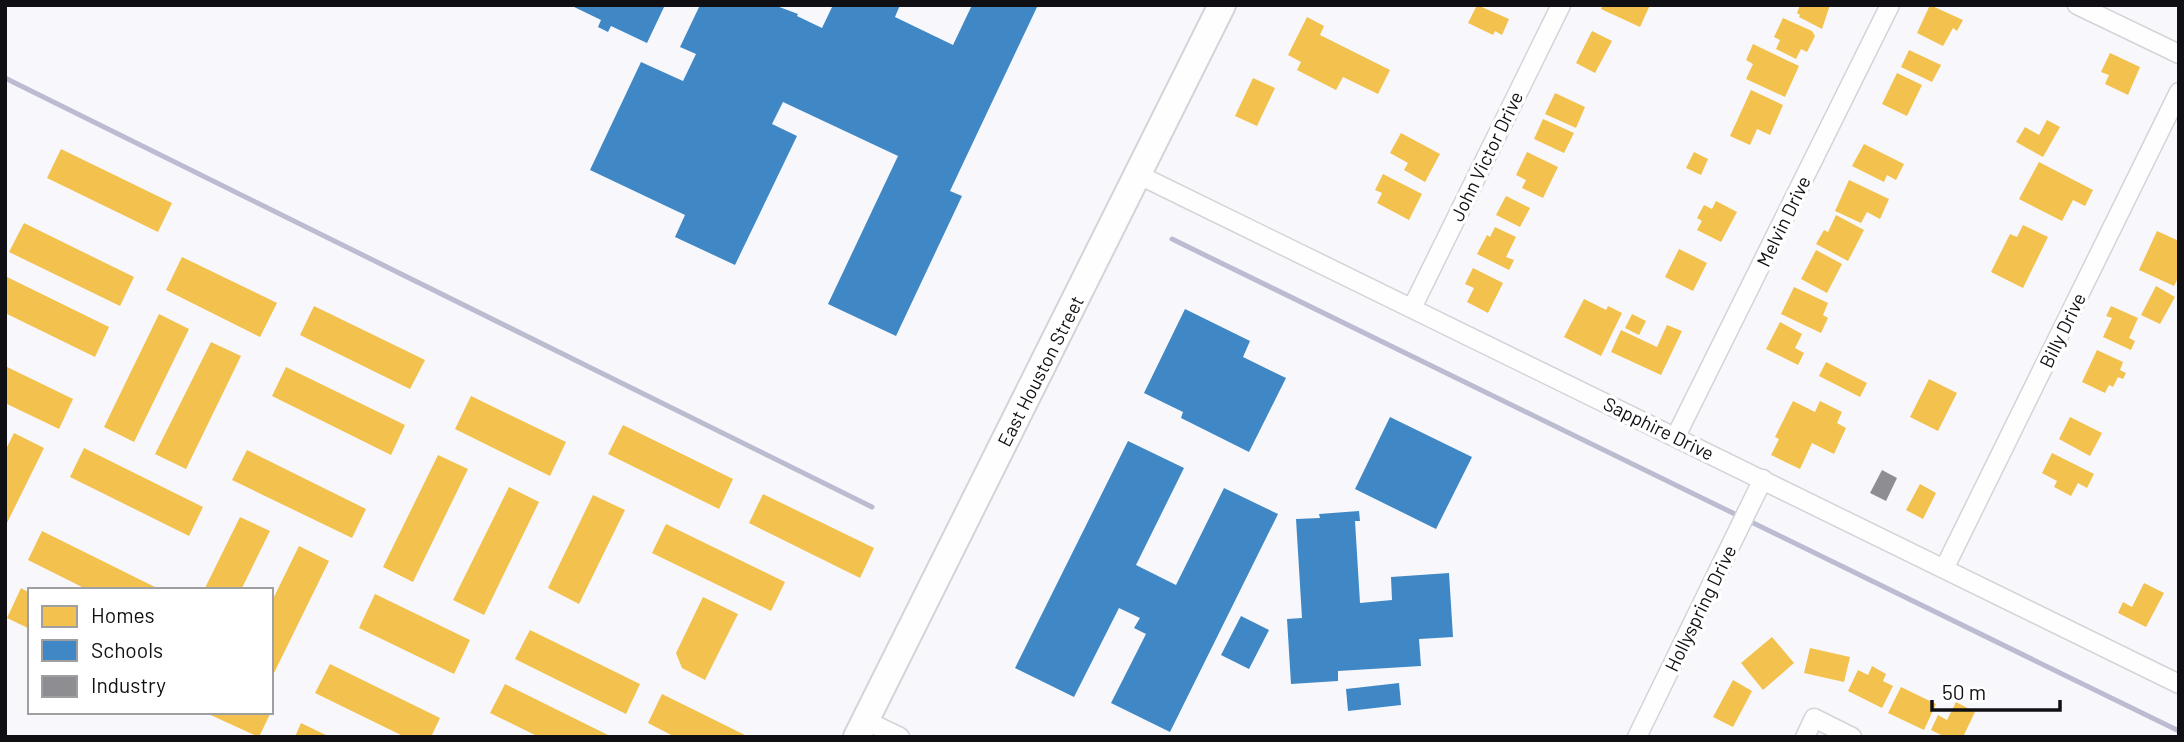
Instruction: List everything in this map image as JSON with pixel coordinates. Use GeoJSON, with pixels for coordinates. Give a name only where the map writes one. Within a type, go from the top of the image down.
{"type":"FeatureCollection","features":[{"type":"Feature","properties":{"kind":"main road","name":"East Houston Street"},"geometry":{"type":"LineString","coordinates":[[861,728],[1222,5]]}},
{"type":"Feature","properties":{"kind":"street","name":"John Victor Drive"},"geometry":{"type":"LineString","coordinates":[[1412,308],[1561,5]]}},
{"type":"Feature","properties":{"kind":"street","name":"Melvin Drive"},"geometry":{"type":"LineString","coordinates":[[1676,436],[1890,5]]}},
{"type":"Feature","properties":{"kind":"street"},"geometry":{"type":"LineString","coordinates":[[2077,5],[2179,54]]}},
{"type":"Feature","properties":{"kind":"street","name":"Billy Drive"},"geometry":{"type":"LineString","coordinates":[[1945,567],[2179,92]]}},
{"type":"Feature","properties":{"kind":"street","name":"Sapphire Drive"},"geometry":{"type":"LineString","coordinates":[[1139,175],[1945,567],[2179,684]]}},
{"type":"Feature","properties":{"kind":"street","name":"Hollyspring Drive"},"geometry":{"type":"LineString","coordinates":[[1637,737],[1763,479]]}},
{"type":"Feature","properties":{"kind":"street"},"geometry":{"type":"LineString","coordinates":[[1805,737],[1814,718],[1852,737]]}},
{"type":"Feature","properties":{"kind":"street"},"geometry":{"type":"LineString","coordinates":[[861,728],[900,737]]}},
{"type":"Feature","properties":{"kind":"building: Homes"},"geometry":{"type":"Polygon","coordinates":[[[1477,5],[1509,19],[1502,35],[1495,31],[1493,35],[1468,23],[1477,5]]]}},
{"type":"Feature","properties":{"kind":"building: Homes"},"geometry":{"type":"Polygon","coordinates":[[[1603,5],[1650,5],[1640,27],[1601,9],[1603,5]]]}},
{"type":"Feature","properties":{"kind":"building: Homes"},"geometry":{"type":"Polygon","coordinates":[[[1800,5],[1830,5],[1822,29],[1799,17],[1797,13],[1800,5]]]}},
{"type":"Feature","properties":{"kind":"building: Homes"},"geometry":{"type":"Polygon","coordinates":[[[1930,5],[1963,20],[1957,31],[1953,28],[1943,46],[1917,33],[1930,5]]]}},
{"type":"Feature","properties":{"kind":"building: Homes"},"geometry":{"type":"Polygon","coordinates":[[[1307,17],[1324,26],[1320,35],[1390,70],[1378,94],[1343,77],[1336,90],[1297,70],[1301,62],[1288,55],[1307,17]]]}},
{"type":"Feature","properties":{"kind":"building: Homes"},"geometry":{"type":"Polygon","coordinates":[[[1783,18],[1812,31],[1815,36],[1807,52],[1801,49],[1796,59],[1776,49],[1780,40],[1774,37],[1783,18]]]}},
{"type":"Feature","properties":{"kind":"building: Homes"},"geometry":{"type":"Polygon","coordinates":[[[1592,31],[1612,41],[1595,73],[1576,63],[1592,31]]]}},
{"type":"Feature","properties":{"kind":"building: Homes"},"geometry":{"type":"Polygon","coordinates":[[[1753,44],[1799,66],[1785,97],[1746,79],[1753,64],[1746,60],[1753,44]]]}},
{"type":"Feature","properties":{"kind":"building: Homes"},"geometry":{"type":"Polygon","coordinates":[[[1909,50],[1941,65],[1932,82],[1901,67],[1909,50]]]}},
{"type":"Feature","properties":{"kind":"building: Homes"},"geometry":{"type":"Polygon","coordinates":[[[2110,53],[2140,67],[2128,95],[2105,84],[2109,75],[2101,72],[2110,53]]]}},
{"type":"Feature","properties":{"kind":"building: Homes"},"geometry":{"type":"Polygon","coordinates":[[[1897,73],[1922,85],[1907,116],[1882,104],[1897,73]]]}},
{"type":"Feature","properties":{"kind":"building: Homes"},"geometry":{"type":"Polygon","coordinates":[[[1253,78],[1275,88],[1257,126],[1235,116],[1253,78]]]}},
{"type":"Feature","properties":{"kind":"building: Homes"},"geometry":{"type":"Polygon","coordinates":[[[1751,90],[1783,105],[1770,135],[1757,129],[1750,145],[1730,136],[1751,90]]]}},
{"type":"Feature","properties":{"kind":"building: Homes"},"geometry":{"type":"Polygon","coordinates":[[[1555,93],[1585,107],[1576,128],[1545,114],[1555,93]]]}},
{"type":"Feature","properties":{"kind":"building: Homes"},"geometry":{"type":"Polygon","coordinates":[[[1543,119],[1574,133],[1564,153],[1534,139],[1543,119]]]}},
{"type":"Feature","properties":{"kind":"building: Homes"},"geometry":{"type":"Polygon","coordinates":[[[2047,120],[2060,127],[2043,157],[2016,142],[2025,127],[2039,135],[2047,120]]]}},
{"type":"Feature","properties":{"kind":"building: Homes"},"geometry":{"type":"Polygon","coordinates":[[[1401,133],[1440,154],[1425,182],[1404,170],[1408,163],[1390,153],[1401,133]]]}},
{"type":"Feature","properties":{"kind":"building: Homes"},"geometry":{"type":"Polygon","coordinates":[[[1864,144],[1904,164],[1896,180],[1887,175],[1884,182],[1852,166],[1864,144]]]}},
{"type":"Feature","properties":{"kind":"building: Homes"},"geometry":{"type":"Polygon","coordinates":[[[61,149],[172,203],[158,232],[47,178],[61,149]]]}},
{"type":"Feature","properties":{"kind":"building: Homes"},"geometry":{"type":"Polygon","coordinates":[[[1527,152],[1558,167],[1543,198],[1522,188],[1526,180],[1516,175],[1527,152]]]}},
{"type":"Feature","properties":{"kind":"building: Homes"},"geometry":{"type":"Polygon","coordinates":[[[1694,152],[1708,159],[1701,175],[1686,168],[1694,152]]]}},
{"type":"Feature","properties":{"kind":"building: Homes"},"geometry":{"type":"Polygon","coordinates":[[[2039,162],[2093,190],[2085,206],[2073,200],[2062,221],[2019,199],[2039,162]]]}},
{"type":"Feature","properties":{"kind":"building: Homes"},"geometry":{"type":"Polygon","coordinates":[[[1383,174],[1422,194],[1409,220],[1377,203],[1382,193],[1375,190],[1383,174]]]}},
{"type":"Feature","properties":{"kind":"building: Homes"},"geometry":{"type":"Polygon","coordinates":[[[1849,180],[1889,199],[1880,219],[1867,212],[1861,223],[1835,211],[1849,180]]]}},
{"type":"Feature","properties":{"kind":"building: Homes"},"geometry":{"type":"Polygon","coordinates":[[[1506,196],[1530,208],[1520,227],[1496,215],[1506,196]]]}},
{"type":"Feature","properties":{"kind":"building: Homes"},"geometry":{"type":"Polygon","coordinates":[[[1716,201],[1737,212],[1721,242],[1697,230],[1702,221],[1697,218],[1704,205],[1712,209],[1716,201]]]}},
{"type":"Feature","properties":{"kind":"building: Homes"},"geometry":{"type":"Polygon","coordinates":[[[1836,215],[1864,230],[1848,261],[1816,244],[1824,230],[1828,232],[1836,215]]]}},
{"type":"Feature","properties":{"kind":"building: Homes"},"geometry":{"type":"Polygon","coordinates":[[[24,223],[134,277],[120,306],[9,252],[24,223]]]}},
{"type":"Feature","properties":{"kind":"building: Homes"},"geometry":{"type":"Polygon","coordinates":[[[2023,225],[2048,237],[2023,288],[1991,272],[2010,234],[2017,237],[2023,225]]]}},
{"type":"Feature","properties":{"kind":"building: Homes"},"geometry":{"type":"Polygon","coordinates":[[[1495,227],[1516,237],[1506,257],[1514,260],[1509,270],[1477,254],[1487,235],[1490,237],[1495,227]]]}},
{"type":"Feature","properties":{"kind":"building: Homes"},"geometry":{"type":"Polygon","coordinates":[[[2157,231],[2179,241],[2179,276],[2174,286],[2139,270],[2157,231]]]}},
{"type":"Feature","properties":{"kind":"building: Homes"},"geometry":{"type":"Polygon","coordinates":[[[1679,249],[1707,263],[1693,291],[1665,277],[1679,249]]]}},
{"type":"Feature","properties":{"kind":"building: Homes"},"geometry":{"type":"Polygon","coordinates":[[[1816,250],[1842,264],[1827,293],[1801,279],[1816,250]]]}},
{"type":"Feature","properties":{"kind":"building: Homes"},"geometry":{"type":"Polygon","coordinates":[[[182,257],[277,303],[260,337],[166,290],[182,257]]]}},
{"type":"Feature","properties":{"kind":"building: Homes"},"geometry":{"type":"Polygon","coordinates":[[[1473,268],[1503,283],[1488,313],[1467,302],[1474,288],[1465,284],[1473,268]]]}},
{"type":"Feature","properties":{"kind":"building: Homes"},"geometry":{"type":"Polygon","coordinates":[[[5,276],[109,327],[95,357],[5,313],[5,276]]]}},
{"type":"Feature","properties":{"kind":"building: Homes"},"geometry":{"type":"Polygon","coordinates":[[[2156,286],[2175,297],[2160,324],[2141,315],[2156,286]]]}},
{"type":"Feature","properties":{"kind":"building: Homes"},"geometry":{"type":"Polygon","coordinates":[[[1794,287],[1828,303],[1823,315],[1828,318],[1821,333],[1781,314],[1794,287]]]}},
{"type":"Feature","properties":{"kind":"building: Homes"},"geometry":{"type":"Polygon","coordinates":[[[1584,299],[1606,310],[1608,306],[1622,313],[1601,356],[1564,337],[1584,299]]]}},
{"type":"Feature","properties":{"kind":"building: Homes"},"geometry":{"type":"Polygon","coordinates":[[[314,306],[425,360],[410,389],[300,335],[314,306]]]}},
{"type":"Feature","properties":{"kind":"building: Homes"},"geometry":{"type":"Polygon","coordinates":[[[2111,306],[2138,318],[2129,338],[2135,341],[2131,350],[2103,337],[2112,318],[2106,316],[2111,306]]]}},
{"type":"Feature","properties":{"kind":"building: Homes"},"geometry":{"type":"Polygon","coordinates":[[[159,314],[189,329],[134,442],[104,427],[159,314]]]}},
{"type":"Feature","properties":{"kind":"building: Homes"},"geometry":{"type":"Polygon","coordinates":[[[1632,314],[1646,321],[1639,335],[1625,328],[1632,314]]]}},
{"type":"Feature","properties":{"kind":"building: Homes"},"geometry":{"type":"Polygon","coordinates":[[[1780,322],[1802,334],[1795,348],[1804,353],[1798,365],[1766,349],[1780,322]]]}},
{"type":"Feature","properties":{"kind":"building: Homes"},"geometry":{"type":"Polygon","coordinates":[[[1667,325],[1682,331],[1661,375],[1611,352],[1621,330],[1657,347],[1667,325]]]}},
{"type":"Feature","properties":{"kind":"building: Homes"},"geometry":{"type":"Polygon","coordinates":[[[211,342],[241,356],[186,469],[155,454],[211,342]]]}},
{"type":"Feature","properties":{"kind":"building: Homes"},"geometry":{"type":"Polygon","coordinates":[[[2097,350],[2123,362],[2120,370],[2126,373],[2123,379],[2118,377],[2113,387],[2109,385],[2105,393],[2082,382],[2097,350]]]}},
{"type":"Feature","properties":{"kind":"building: Homes"},"geometry":{"type":"Polygon","coordinates":[[[1826,362],[1867,383],[1860,397],[1819,376],[1826,362]]]}},
{"type":"Feature","properties":{"kind":"building: Homes"},"geometry":{"type":"Polygon","coordinates":[[[5,366],[73,399],[59,429],[5,403],[5,366]]]}},
{"type":"Feature","properties":{"kind":"building: Homes"},"geometry":{"type":"Polygon","coordinates":[[[286,367],[405,425],[391,455],[272,396],[286,367]]]}},
{"type":"Feature","properties":{"kind":"building: Homes"},"geometry":{"type":"Polygon","coordinates":[[[1929,379],[1957,393],[1938,431],[1910,417],[1929,379]]]}},
{"type":"Feature","properties":{"kind":"building: Homes"},"geometry":{"type":"Polygon","coordinates":[[[471,396],[566,442],[550,476],[455,429],[471,396]]]}},
{"type":"Feature","properties":{"kind":"building: Homes"},"geometry":{"type":"Polygon","coordinates":[[[1793,401],[1815,412],[1820,401],[1842,412],[1837,423],[1846,428],[1834,454],[1812,443],[1800,469],[1771,455],[1779,439],[1775,437],[1793,401]]]}},
{"type":"Feature","properties":{"kind":"building: Homes"},"geometry":{"type":"Polygon","coordinates":[[[2070,417],[2102,433],[2090,456],[2059,439],[2070,417]]]}},
{"type":"Feature","properties":{"kind":"building: Homes"},"geometry":{"type":"Polygon","coordinates":[[[623,425],[733,479],[719,509],[608,454],[623,425]]]}},
{"type":"Feature","properties":{"kind":"building: Homes"},"geometry":{"type":"Polygon","coordinates":[[[14,433],[44,448],[5,527],[5,451],[14,433]]]}},
{"type":"Feature","properties":{"kind":"building: Homes"},"geometry":{"type":"Polygon","coordinates":[[[84,448],[203,507],[189,536],[70,477],[84,448]]]}},
{"type":"Feature","properties":{"kind":"building: Homes"},"geometry":{"type":"Polygon","coordinates":[[[247,450],[366,509],[352,538],[232,480],[247,450]]]}},
{"type":"Feature","properties":{"kind":"building: Homes"},"geometry":{"type":"Polygon","coordinates":[[[2052,453],[2094,474],[2087,488],[2078,483],[2071,496],[2054,487],[2057,481],[2042,473],[2052,453]]]}},
{"type":"Feature","properties":{"kind":"building: Homes"},"geometry":{"type":"Polygon","coordinates":[[[438,455],[468,469],[413,582],[383,567],[438,455]]]}},
{"type":"Feature","properties":{"kind":"building: Homes"},"geometry":{"type":"Polygon","coordinates":[[[1920,484],[1936,493],[1923,519],[1906,510],[1920,484]]]}},
{"type":"Feature","properties":{"kind":"building: Homes"},"geometry":{"type":"Polygon","coordinates":[[[509,487],[539,502],[484,615],[453,600],[509,487]]]}},
{"type":"Feature","properties":{"kind":"building: Homes"},"geometry":{"type":"Polygon","coordinates":[[[763,494],[874,548],[860,578],[749,523],[763,494]]]}},
{"type":"Feature","properties":{"kind":"building: Homes"},"geometry":{"type":"Polygon","coordinates":[[[593,495],[625,510],[579,604],[548,588],[593,495]]]}},
{"type":"Feature","properties":{"kind":"building: Homes"},"geometry":{"type":"Polygon","coordinates":[[[240,517],[270,531],[242,588],[205,588],[240,517]]]}},
{"type":"Feature","properties":{"kind":"building: Homes"},"geometry":{"type":"Polygon","coordinates":[[[666,524],[785,582],[771,611],[652,553],[666,524]]]}},
{"type":"Feature","properties":{"kind":"building: Homes"},"geometry":{"type":"Polygon","coordinates":[[[42,531],[157,588],[84,588],[28,560],[42,531]]]}},
{"type":"Feature","properties":{"kind":"building: Homes"},"geometry":{"type":"Polygon","coordinates":[[[299,546],[329,561],[274,673],[273,673],[273,599],[299,546]]]}},
{"type":"Feature","properties":{"kind":"building: Homes"},"geometry":{"type":"Polygon","coordinates":[[[2144,583],[2164,593],[2146,627],[2118,613],[2123,602],[2132,607],[2144,583]]]}},
{"type":"Feature","properties":{"kind":"building: Homes"},"geometry":{"type":"Polygon","coordinates":[[[21,588],[28,592],[28,628],[7,618],[21,588]]]}},
{"type":"Feature","properties":{"kind":"building: Homes"},"geometry":{"type":"Polygon","coordinates":[[[375,594],[470,640],[454,674],[359,628],[375,594]]]}},
{"type":"Feature","properties":{"kind":"building: Homes"},"geometry":{"type":"Polygon","coordinates":[[[703,597],[738,614],[705,680],[682,668],[676,653],[703,597]]]}},
{"type":"Feature","properties":{"kind":"building: Homes"},"geometry":{"type":"Polygon","coordinates":[[[530,630],[640,684],[626,714],[515,659],[530,630]]]}},
{"type":"Feature","properties":{"kind":"building: Homes"},"geometry":{"type":"Polygon","coordinates":[[[1772,637],[1794,663],[1763,690],[1741,663],[1772,637]]]}},
{"type":"Feature","properties":{"kind":"building: Homes"},"geometry":{"type":"Polygon","coordinates":[[[1810,648],[1850,657],[1844,682],[1804,673],[1810,648]]]}},
{"type":"Feature","properties":{"kind":"building: Homes"},"geometry":{"type":"Polygon","coordinates":[[[330,664],[440,718],[431,737],[405,737],[315,693],[330,664]]]}},
{"type":"Feature","properties":{"kind":"building: Homes"},"geometry":{"type":"Polygon","coordinates":[[[1872,666],[1886,674],[1883,681],[1893,686],[1882,708],[1848,691],[1858,670],[1868,675],[1872,666]]]}},
{"type":"Feature","properties":{"kind":"building: Homes"},"geometry":{"type":"Polygon","coordinates":[[[1733,680],[1752,691],[1733,727],[1713,717],[1733,680]]]}},
{"type":"Feature","properties":{"kind":"building: Homes"},"geometry":{"type":"Polygon","coordinates":[[[505,684],[612,737],[539,737],[490,713],[505,684]]]}},
{"type":"Feature","properties":{"kind":"building: Homes"},"geometry":{"type":"Polygon","coordinates":[[[1901,687],[1936,704],[1924,730],[1888,713],[1901,687]]]}},
{"type":"Feature","properties":{"kind":"building: Homes"},"geometry":{"type":"Polygon","coordinates":[[[662,694],[749,737],[675,737],[648,723],[662,694]]]}},
{"type":"Feature","properties":{"kind":"building: Homes"},"geometry":{"type":"Polygon","coordinates":[[[1956,702],[1975,712],[1963,737],[1945,737],[1931,730],[1938,715],[1947,720],[1956,702]]]}},
{"type":"Feature","properties":{"kind":"building: Homes"},"geometry":{"type":"Polygon","coordinates":[[[208,714],[270,714],[259,737],[208,714]]]}},
{"type":"Feature","properties":{"kind":"building: Homes"},"geometry":{"type":"Polygon","coordinates":[[[301,723],[330,737],[295,737],[301,723]]]}},
{"type":"Feature","properties":{"kind":"building: Schools"},"geometry":{"type":"Polygon","coordinates":[[[570,5],[665,5],[647,43],[611,26],[608,32],[598,27],[601,20],[570,5]]]}},
{"type":"Feature","properties":{"kind":"building: Schools"},"geometry":{"type":"Polygon","coordinates":[[[700,5],[774,5],[798,14],[797,16],[822,28],[833,5],[900,5],[895,17],[953,45],[972,5],[1038,5],[950,191],[962,196],[896,336],[828,304],[898,156],[783,102],[772,124],[797,136],[735,265],[675,237],[685,215],[590,170],[641,62],[683,81],[696,54],[680,47],[700,5]]]}},
{"type":"Feature","properties":{"kind":"building: Schools"},"geometry":{"type":"Polygon","coordinates":[[[1185,309],[1250,341],[1243,357],[1286,378],[1249,452],[1181,418],[1183,412],[1144,393],[1185,309]]]}},
{"type":"Feature","properties":{"kind":"building: Schools"},"geometry":{"type":"Polygon","coordinates":[[[1390,417],[1472,457],[1436,529],[1355,489],[1390,417]]]}},
{"type":"Feature","properties":{"kind":"building: Schools"},"geometry":{"type":"Polygon","coordinates":[[[1128,441],[1184,468],[1136,565],[1176,585],[1224,488],[1278,514],[1170,732],[1111,703],[1146,634],[1134,628],[1140,618],[1119,608],[1074,697],[1015,668],[1128,441]]]}},
{"type":"Feature","properties":{"kind":"building: Schools"},"geometry":{"type":"Polygon","coordinates":[[[1359,511],[1360,521],[1355,521],[1360,603],[1392,600],[1391,577],[1449,573],[1453,637],[1419,639],[1421,666],[1338,671],[1338,681],[1291,684],[1287,619],[1302,618],[1296,519],[1359,511]]]}},
{"type":"Feature","properties":{"kind":"building: Schools"},"geometry":{"type":"Polygon","coordinates":[[[1241,616],[1269,630],[1249,669],[1221,655],[1241,616]]]}},
{"type":"Feature","properties":{"kind":"building: Schools"},"geometry":{"type":"Polygon","coordinates":[[[1399,683],[1401,705],[1348,711],[1346,689],[1399,683]]]}},
{"type":"Feature","properties":{"kind":"building: Industry"},"geometry":{"type":"Polygon","coordinates":[[[1882,470],[1897,478],[1886,501],[1870,493],[1882,470]]]}},
{"type":"Feature","properties":{"kind":"waterway"},"geometry":{"type":"LineString","coordinates":[[5,78],[872,507]]}},
{"type":"Feature","properties":{"kind":"waterway"},"geometry":{"type":"LineString","coordinates":[[1172,239],[2179,731]]}}]}
